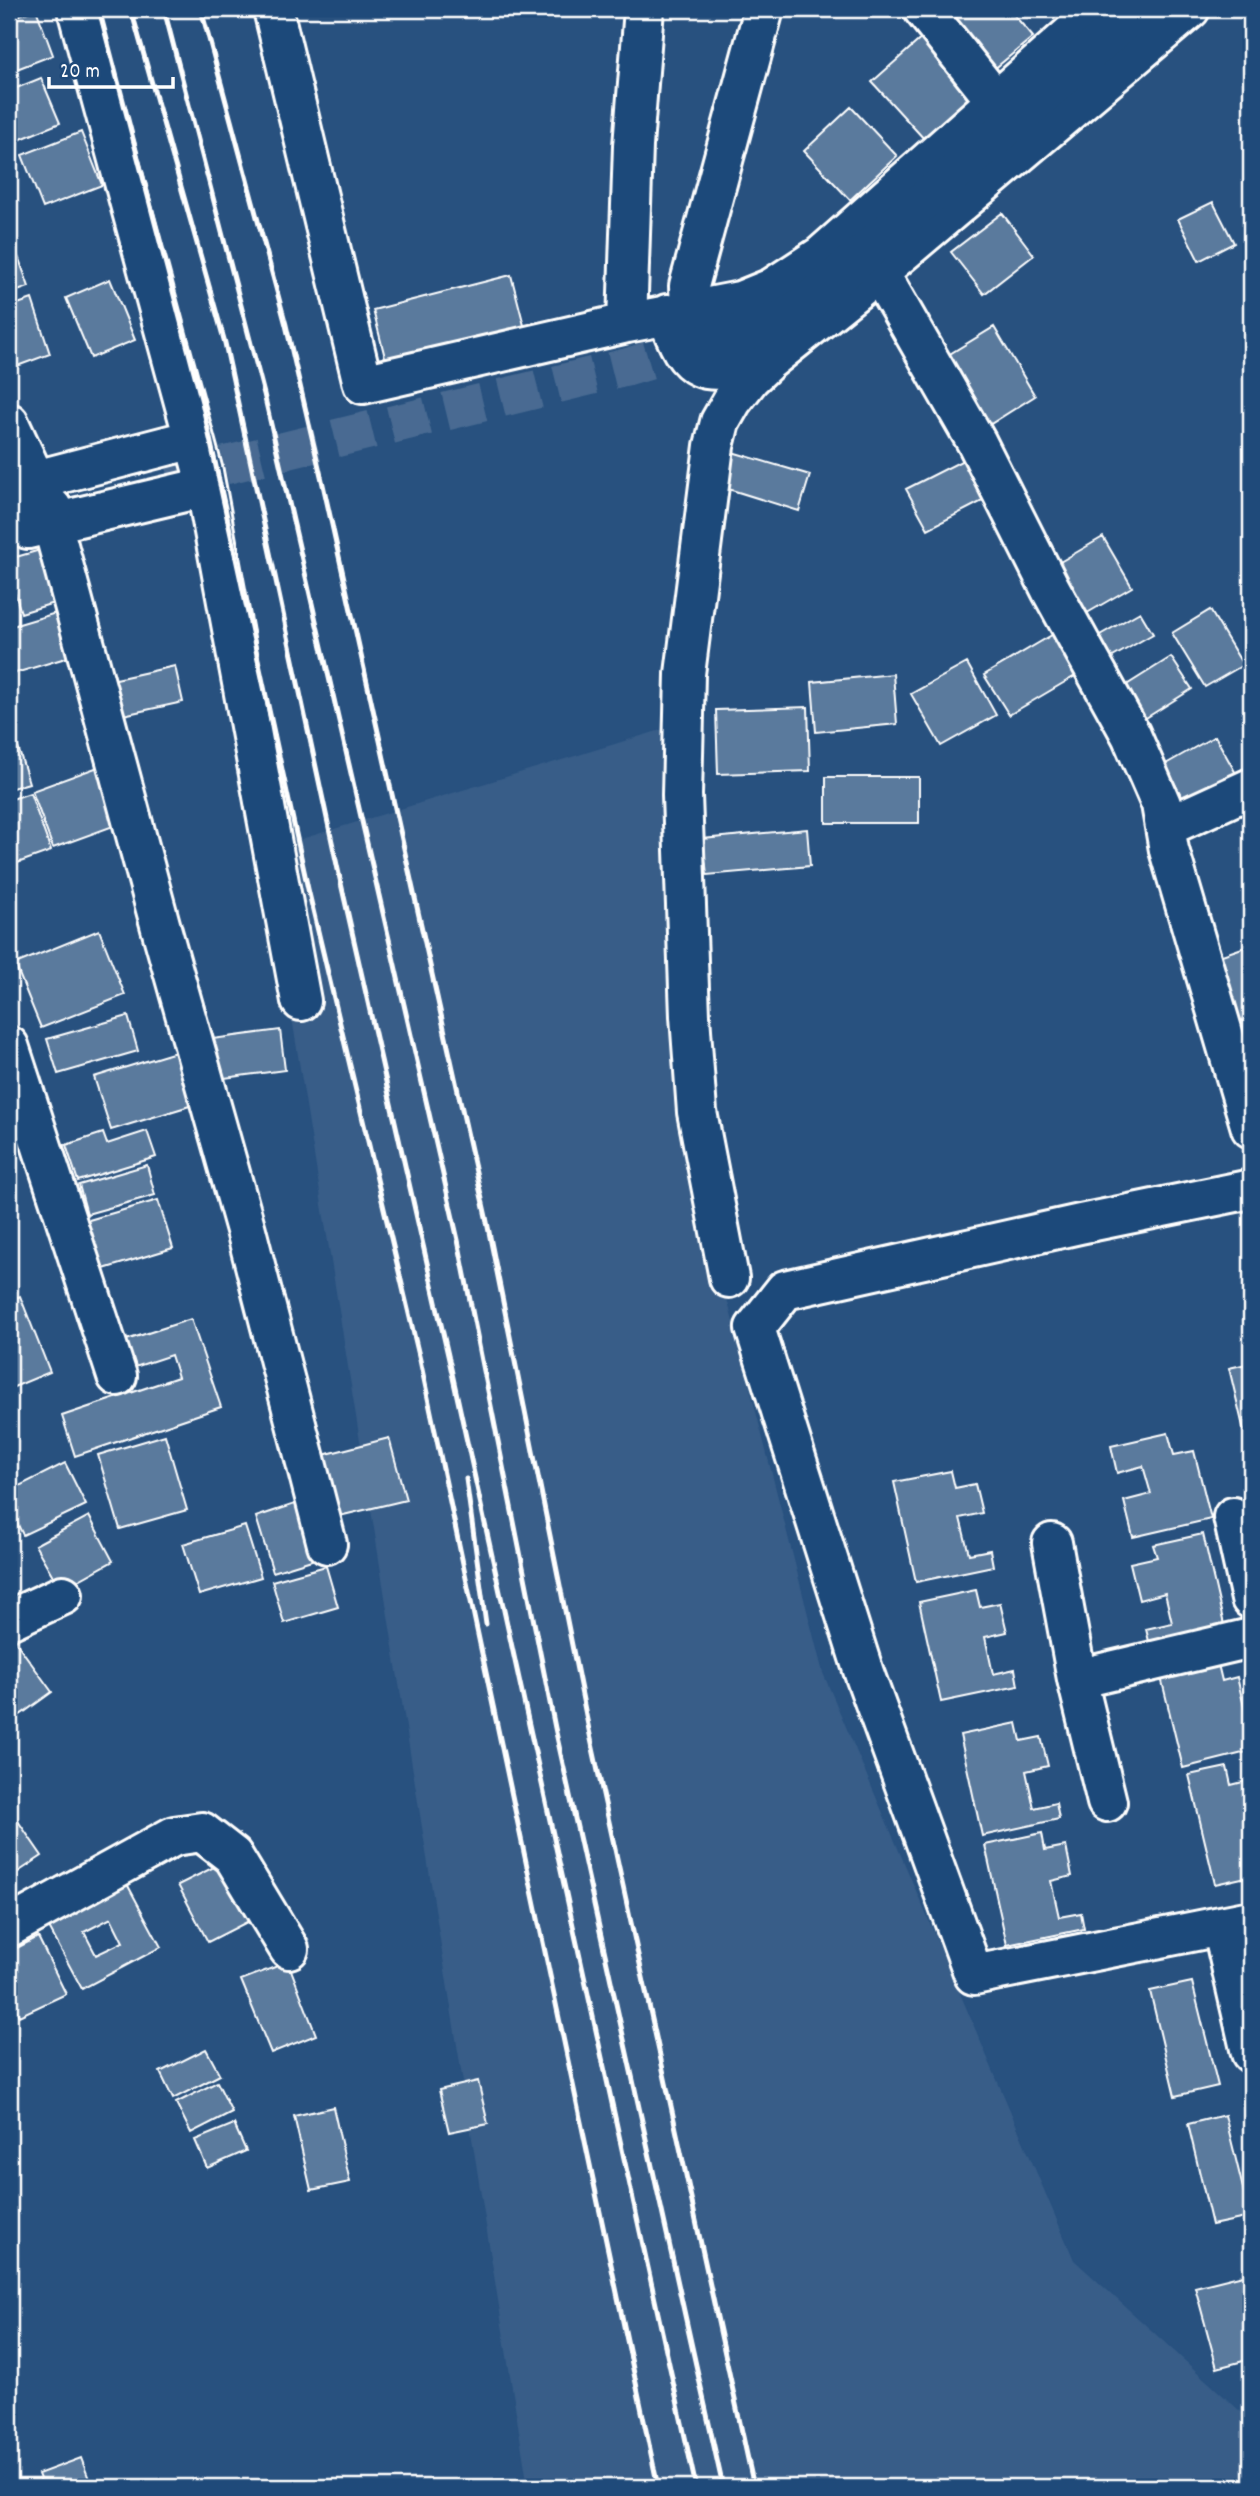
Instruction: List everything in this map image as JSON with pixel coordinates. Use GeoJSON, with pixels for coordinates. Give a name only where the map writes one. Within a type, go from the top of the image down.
{"type":"FeatureCollection","features":[{"type":"Feature","properties":{"kind":"street"},"geometry":{"type":"LineString","coordinates":[[77,9],[194,439],[301,1001]]}},
{"type":"Feature","properties":{"kind":"street"},"geometry":{"type":"LineString","coordinates":[[273,9],[363,384],[627,323],[740,301],[772,288],[821,256],[1100,9]]}},
{"type":"Feature","properties":{"kind":"street"},"geometry":{"type":"LineString","coordinates":[[627,323],[633,146],[643,9]]}},
{"type":"Feature","properties":{"kind":"street"},"geometry":{"type":"LineString","coordinates":[[764,9],[689,286],[678,312],[677,342],[689,362],[705,369],[726,370],[768,361]]}},
{"type":"Feature","properties":{"kind":"street"},"geometry":{"type":"LineString","coordinates":[[923,9],[996,101]]}},
{"type":"Feature","properties":{"kind":"street"},"geometry":{"type":"LineString","coordinates":[[707,343],[782,320],[806,304],[1004,130],[1136,9]]}},
{"type":"Feature","properties":{"kind":"street"},"geometry":{"type":"LineString","coordinates":[[729,1278],[697,1112],[690,1016],[682,795],[685,674],[714,446],[720,422],[750,378],[768,361],[878,272],[1190,9]]}},
{"type":"Feature","properties":{"kind":"street"},"geometry":{"type":"LineString","coordinates":[[878,272],[977,443],[1051,590],[1131,735],[1150,776],[1161,804],[1169,850],[1242,1065],[1251,1128]]}},
{"type":"Feature","properties":{"kind":"street"},"geometry":{"type":"LineString","coordinates":[[9,423],[37,499],[246,1230],[327,1544]]}},
{"type":"Feature","properties":{"kind":"street"},"geometry":{"type":"LineString","coordinates":[[9,517],[37,499],[194,439]]}},
{"type":"Feature","properties":{"kind":"street"},"geometry":{"type":"LineString","coordinates":[[9,534],[37,499],[205,488]]}},
{"type":"Feature","properties":{"kind":"street"},"geometry":{"type":"LineString","coordinates":[[1166,827],[1251,788]]}},
{"type":"Feature","properties":{"kind":"street"},"geometry":{"type":"LineString","coordinates":[[9,1046],[117,1377]]}},
{"type":"Feature","properties":{"kind":"street"},"geometry":{"type":"LineString","coordinates":[[1251,1189],[785,1290],[755,1328],[864,1673],[974,1975],[1237,1923],[1251,2053]]}},
{"type":"Feature","properties":{"kind":"street"},"geometry":{"type":"LineString","coordinates":[[1233,1517],[1251,1599]]}},
{"type":"Feature","properties":{"kind":"street"},"geometry":{"type":"LineString","coordinates":[[1052,1543],[1077,1679],[1107,1802]]}},
{"type":"Feature","properties":{"kind":"street"},"geometry":{"type":"LineString","coordinates":[[9,1620],[63,1595]]}},
{"type":"Feature","properties":{"kind":"street"},"geometry":{"type":"LineString","coordinates":[[1077,1679],[1251,1638]]}},
{"type":"Feature","properties":{"kind":"street"},"geometry":{"type":"LineString","coordinates":[[9,1927],[174,1836],[202,1832],[233,1856],[289,1949]]}},
{"type":"Feature","properties":{"kind":"shaded area"},"geometry":{"type":"Polygon","coordinates":[[[674,726],[680,1115],[823,1673],[1074,2260],[1251,2421],[1251,2487],[528,2487],[265,850],[674,726]]]}},
{"type":"Feature","properties":{"kind":"building"},"geometry":{"type":"Polygon","coordinates":[[[36,9],[53,55],[9,72],[9,19],[36,9]]]}},
{"type":"Feature","properties":{"kind":"building"},"geometry":{"type":"Polygon","coordinates":[[[961,9],[1009,9],[1033,37],[993,70],[949,19],[961,9]]]}},
{"type":"Feature","properties":{"kind":"building"},"geometry":{"type":"Polygon","coordinates":[[[924,36],[976,93],[925,140],[872,82],[924,36]]]}},
{"type":"Feature","properties":{"kind":"building"},"geometry":{"type":"Polygon","coordinates":[[[41,78],[60,123],[9,144],[9,91],[41,78]]]}},
{"type":"Feature","properties":{"kind":"building"},"geometry":{"type":"Polygon","coordinates":[[[851,107],[897,156],[850,200],[804,151],[851,107]]]}},
{"type":"Feature","properties":{"kind":"building"},"geometry":{"type":"Polygon","coordinates":[[[81,132],[102,185],[43,208],[22,155],[81,132]]]}},
{"type":"Feature","properties":{"kind":"building"},"geometry":{"type":"Polygon","coordinates":[[[1213,202],[1234,243],[1199,261],[1178,219],[1213,202]]]}},
{"type":"Feature","properties":{"kind":"building"},"geometry":{"type":"Polygon","coordinates":[[[1002,213],[1034,255],[984,294],[951,252],[1002,213]]]}},
{"type":"Feature","properties":{"kind":"building"},"geometry":{"type":"Polygon","coordinates":[[[9,231],[29,287],[9,294],[9,231]]]}},
{"type":"Feature","properties":{"kind":"building"},"geometry":{"type":"Polygon","coordinates":[[[511,275],[527,337],[389,373],[373,310],[511,275]]]}},
{"type":"Feature","properties":{"kind":"building"},"geometry":{"type":"Polygon","coordinates":[[[110,279],[135,340],[91,358],[66,298],[110,279]]]}},
{"type":"Feature","properties":{"kind":"building"},"geometry":{"type":"Polygon","coordinates":[[[32,299],[50,354],[9,369],[9,307],[32,299]]]}},
{"type":"Feature","properties":{"kind":"building"},"geometry":{"type":"Polygon","coordinates":[[[994,327],[1035,396],[978,432],[935,363],[994,327]]]}},
{"type":"Feature","properties":{"kind":"building"},"geometry":{"type":"Polygon","coordinates":[[[732,452],[810,475],[799,511],[722,487],[732,452]]]}},
{"type":"Feature","properties":{"kind":"building"},"geometry":{"type":"Polygon","coordinates":[[[977,453],[998,493],[928,529],[906,489],[977,453]]]}},
{"type":"Feature","properties":{"kind":"building"},"geometry":{"type":"Polygon","coordinates":[[[1103,537],[1132,587],[1082,616],[1053,566],[1103,537]]]}},
{"type":"Feature","properties":{"kind":"building"},"geometry":{"type":"Polygon","coordinates":[[[54,546],[70,598],[21,613],[9,573],[9,559],[54,546]]]}},
{"type":"Feature","properties":{"kind":"building"},"geometry":{"type":"Polygon","coordinates":[[[66,610],[79,654],[9,675],[9,627],[66,610]]]}},
{"type":"Feature","properties":{"kind":"building"},"geometry":{"type":"Polygon","coordinates":[[[1210,610],[1243,665],[1205,687],[1172,633],[1210,610]]]}},
{"type":"Feature","properties":{"kind":"building"},"geometry":{"type":"Polygon","coordinates":[[[1140,612],[1153,634],[1111,658],[1098,636],[1140,612]]]}},
{"type":"Feature","properties":{"kind":"building"},"geometry":{"type":"Polygon","coordinates":[[[1062,629],[1087,669],[1009,715],[984,675],[1062,629]]]}},
{"type":"Feature","properties":{"kind":"building"},"geometry":{"type":"Polygon","coordinates":[[[1171,657],[1192,689],[1138,723],[1117,691],[1171,657]]]}},
{"type":"Feature","properties":{"kind":"building"},"geometry":{"type":"Polygon","coordinates":[[[967,663],[996,715],[941,746],[911,694],[967,663]]]}},
{"type":"Feature","properties":{"kind":"building"},"geometry":{"type":"Polygon","coordinates":[[[175,666],[183,702],[114,717],[107,681],[175,666]]]}},
{"type":"Feature","properties":{"kind":"building"},"geometry":{"type":"Polygon","coordinates":[[[893,674],[897,724],[816,732],[812,682],[893,674]]]}},
{"type":"Feature","properties":{"kind":"building"},"geometry":{"type":"Polygon","coordinates":[[[808,707],[810,771],[718,774],[716,710],[808,707]]]}},
{"type":"Feature","properties":{"kind":"building"},"geometry":{"type":"Polygon","coordinates":[[[9,718],[29,783],[9,789],[9,718]]]}},
{"type":"Feature","properties":{"kind":"building"},"geometry":{"type":"Polygon","coordinates":[[[1215,736],[1243,786],[1192,814],[1164,765],[1215,736]]]}},
{"type":"Feature","properties":{"kind":"building"},"geometry":{"type":"Polygon","coordinates":[[[109,763],[130,820],[53,848],[32,791],[109,763]]]}},
{"type":"Feature","properties":{"kind":"building"},"geometry":{"type":"Polygon","coordinates":[[[826,777],[919,777],[919,823],[826,823],[826,777]]]}},
{"type":"Feature","properties":{"kind":"building"},"geometry":{"type":"Polygon","coordinates":[[[30,793],[51,851],[9,866],[9,800],[30,793]]]}},
{"type":"Feature","properties":{"kind":"building"},"geometry":{"type":"Polygon","coordinates":[[[807,829],[810,866],[707,875],[703,839],[807,829]]]}},
{"type":"Feature","properties":{"kind":"building"},"geometry":{"type":"Polygon","coordinates":[[[99,930],[125,995],[41,1028],[15,964],[99,930]]]}},
{"type":"Feature","properties":{"kind":"building"},"geometry":{"type":"Polygon","coordinates":[[[1251,945],[1251,1018],[1239,1022],[1216,957],[1251,945]]]}},
{"type":"Feature","properties":{"kind":"building"},"geometry":{"type":"Polygon","coordinates":[[[128,1016],[138,1051],[58,1074],[47,1039],[128,1016]]]}},
{"type":"Feature","properties":{"kind":"building"},"geometry":{"type":"Polygon","coordinates":[[[280,1030],[285,1070],[217,1079],[212,1039],[280,1030]]]}},
{"type":"Feature","properties":{"kind":"building"},"geometry":{"type":"Polygon","coordinates":[[[179,1051],[196,1104],[111,1130],[94,1077],[179,1051]]]}},
{"type":"Feature","properties":{"kind":"building"},"geometry":{"type":"Polygon","coordinates":[[[147,1131],[156,1157],[78,1181],[66,1145],[103,1133],[107,1144],[147,1131]]]}},
{"type":"Feature","properties":{"kind":"building"},"geometry":{"type":"Polygon","coordinates":[[[147,1165],[155,1195],[87,1214],[79,1185],[147,1165]]]}},
{"type":"Feature","properties":{"kind":"building"},"geometry":{"type":"Polygon","coordinates":[[[158,1200],[173,1248],[97,1271],[82,1222],[158,1200]]]}},
{"type":"Feature","properties":{"kind":"building"},"geometry":{"type":"Polygon","coordinates":[[[20,1296],[50,1372],[9,1389],[9,1301],[20,1296]]]}},
{"type":"Feature","properties":{"kind":"building"},"geometry":{"type":"Polygon","coordinates":[[[191,1319],[221,1407],[75,1456],[62,1416],[178,1377],[171,1355],[123,1371],[114,1344],[191,1319]]]}},
{"type":"Feature","properties":{"kind":"building"},"geometry":{"type":"Polygon","coordinates":[[[1251,1363],[1251,1430],[1244,1431],[1229,1368],[1251,1363]]]}},
{"type":"Feature","properties":{"kind":"building"},"geometry":{"type":"Polygon","coordinates":[[[1168,1433],[1174,1455],[1194,1451],[1211,1519],[1133,1537],[1124,1501],[1151,1494],[1143,1466],[1117,1473],[1111,1446],[1168,1433]]]}},
{"type":"Feature","properties":{"kind":"building"},"geometry":{"type":"Polygon","coordinates":[[[165,1435],[187,1510],[120,1529],[98,1455],[165,1435]]]}},
{"type":"Feature","properties":{"kind":"building"},"geometry":{"type":"Polygon","coordinates":[[[389,1438],[406,1500],[335,1517],[319,1456],[389,1438]]]}},
{"type":"Feature","properties":{"kind":"building"},"geometry":{"type":"Polygon","coordinates":[[[65,1463],[86,1505],[23,1535],[9,1507],[9,1491],[65,1463]]]}},
{"type":"Feature","properties":{"kind":"building"},"geometry":{"type":"Polygon","coordinates":[[[951,1471],[955,1488],[975,1484],[982,1513],[960,1518],[969,1554],[990,1550],[993,1566],[916,1582],[894,1482],[951,1471]]]}},
{"type":"Feature","properties":{"kind":"building"},"geometry":{"type":"Polygon","coordinates":[[[301,1502],[318,1558],[273,1572],[256,1517],[301,1502]]]}},
{"type":"Feature","properties":{"kind":"building"},"geometry":{"type":"Polygon","coordinates":[[[89,1516],[113,1561],[61,1590],[35,1545],[89,1516]]]}},
{"type":"Feature","properties":{"kind":"building"},"geometry":{"type":"Polygon","coordinates":[[[245,1526],[261,1577],[199,1595],[183,1544],[245,1526]]]}},
{"type":"Feature","properties":{"kind":"building"},"geometry":{"type":"Polygon","coordinates":[[[1203,1534],[1225,1629],[1153,1658],[1146,1629],[1172,1623],[1165,1593],[1139,1600],[1130,1563],[1157,1557],[1153,1545],[1203,1534]]]}},
{"type":"Feature","properties":{"kind":"building"},"geometry":{"type":"Polygon","coordinates":[[[326,1566],[338,1607],[284,1623],[272,1581],[326,1566]]]}},
{"type":"Feature","properties":{"kind":"building"},"geometry":{"type":"Polygon","coordinates":[[[976,1590],[980,1607],[1000,1603],[1007,1632],[985,1637],[993,1674],[1015,1669],[1018,1686],[941,1702],[919,1602],[976,1590]]]}},
{"type":"Feature","properties":{"kind":"building"},"geometry":{"type":"Polygon","coordinates":[[[13,1638],[52,1692],[9,1723],[9,1641],[13,1638]]]}},
{"type":"Feature","properties":{"kind":"building"},"geometry":{"type":"Polygon","coordinates":[[[1217,1660],[1222,1681],[1237,1677],[1251,1736],[1251,1751],[1183,1768],[1160,1673],[1217,1660]]]}},
{"type":"Feature","properties":{"kind":"building"},"geometry":{"type":"Polygon","coordinates":[[[1017,1723],[1021,1741],[1041,1737],[1048,1766],[1026,1771],[1034,1808],[1056,1803],[1059,1819],[982,1836],[960,1735],[1017,1723]]]}},
{"type":"Feature","properties":{"kind":"building"},"geometry":{"type":"Polygon","coordinates":[[[1227,1767],[1231,1785],[1251,1780],[1251,1876],[1215,1884],[1189,1775],[1227,1767]]]}},
{"type":"Feature","properties":{"kind":"building"},"geometry":{"type":"Polygon","coordinates":[[[9,1808],[42,1856],[9,1878],[9,1808]]]}},
{"type":"Feature","properties":{"kind":"building"},"geometry":{"type":"Polygon","coordinates":[[[1042,1833],[1045,1850],[1066,1846],[1072,1876],[1051,1881],[1059,1917],[1081,1913],[1084,1929],[1007,1945],[985,1845],[1042,1833]]]}},
{"type":"Feature","properties":{"kind":"building"},"geometry":{"type":"Polygon","coordinates":[[[222,1863],[251,1920],[208,1942],[178,1885],[222,1863]]]}},
{"type":"Feature","properties":{"kind":"building"},"geometry":{"type":"Polygon","coordinates":[[[126,1882],[161,1947],[82,1989],[47,1924],[126,1882]],[[111,1918],[84,1932],[96,1955],[123,1942],[111,1918]]]}},
{"type":"Feature","properties":{"kind":"building"},"geometry":{"type":"Polygon","coordinates":[[[38,1937],[66,1994],[19,2016],[9,1994],[9,1952],[38,1937]]]}},
{"type":"Feature","properties":{"kind":"building"},"geometry":{"type":"Polygon","coordinates":[[[288,1962],[316,2035],[271,2053],[241,1980],[288,1962]]]}},
{"type":"Feature","properties":{"kind":"building"},"geometry":{"type":"Polygon","coordinates":[[[1192,1982],[1218,2086],[1175,2096],[1150,1991],[1192,1982]]]}},
{"type":"Feature","properties":{"kind":"building"},"geometry":{"type":"Polygon","coordinates":[[[206,2049],[220,2075],[173,2099],[160,2072],[206,2049]]]}},
{"type":"Feature","properties":{"kind":"building"},"geometry":{"type":"Polygon","coordinates":[[[478,2081],[488,2124],[449,2132],[439,2090],[478,2081]]]}},
{"type":"Feature","properties":{"kind":"building"},"geometry":{"type":"Polygon","coordinates":[[[217,2082],[232,2112],[191,2133],[176,2103],[217,2082]]]}},
{"type":"Feature","properties":{"kind":"building"},"geometry":{"type":"Polygon","coordinates":[[[333,2107],[350,2182],[311,2190],[294,2116],[333,2107]]]}},
{"type":"Feature","properties":{"kind":"building"},"geometry":{"type":"Polygon","coordinates":[[[1225,2115],[1250,2217],[1212,2225],[1188,2124],[1225,2115]]]}},
{"type":"Feature","properties":{"kind":"building"},"geometry":{"type":"Polygon","coordinates":[[[234,2124],[246,2151],[207,2168],[195,2140],[234,2124]]]}},
{"type":"Feature","properties":{"kind":"building"},"geometry":{"type":"Polygon","coordinates":[[[1251,2273],[1251,2359],[1217,2368],[1195,2287],[1251,2273]]]}},
{"type":"Feature","properties":{"kind":"building"},"geometry":{"type":"Polygon","coordinates":[[[81,2458],[92,2487],[43,2487],[38,2474],[81,2458]]]}},
{"type":"Feature","properties":{"kind":"tunnel"},"geometry":{"type":"LineString","coordinates":[[169,479],[628,367],[707,343]]}},
{"type":"Feature","properties":{"kind":"railway"},"geometry":{"type":"LineString","coordinates":[[99,9],[202,402],[308,889],[420,1360],[658,2487]]}},
{"type":"Feature","properties":{"kind":"railway"},"geometry":{"type":"LineString","coordinates":[[131,9],[225,343],[340,879],[450,1364],[696,2487]]}},
{"type":"Feature","properties":{"kind":"railway"},"geometry":{"type":"LineString","coordinates":[[164,9],[264,394],[458,1240],[555,1728],[723,2487]]}},
{"type":"Feature","properties":{"kind":"railway"},"geometry":{"type":"LineString","coordinates":[[201,9],[286,325],[324,489],[486,1217],[589,1730],[754,2487]]}},
{"type":"Feature","properties":{"kind":"railway"},"geometry":{"type":"LineString","coordinates":[[466,1479],[486,1624]]}}]}
